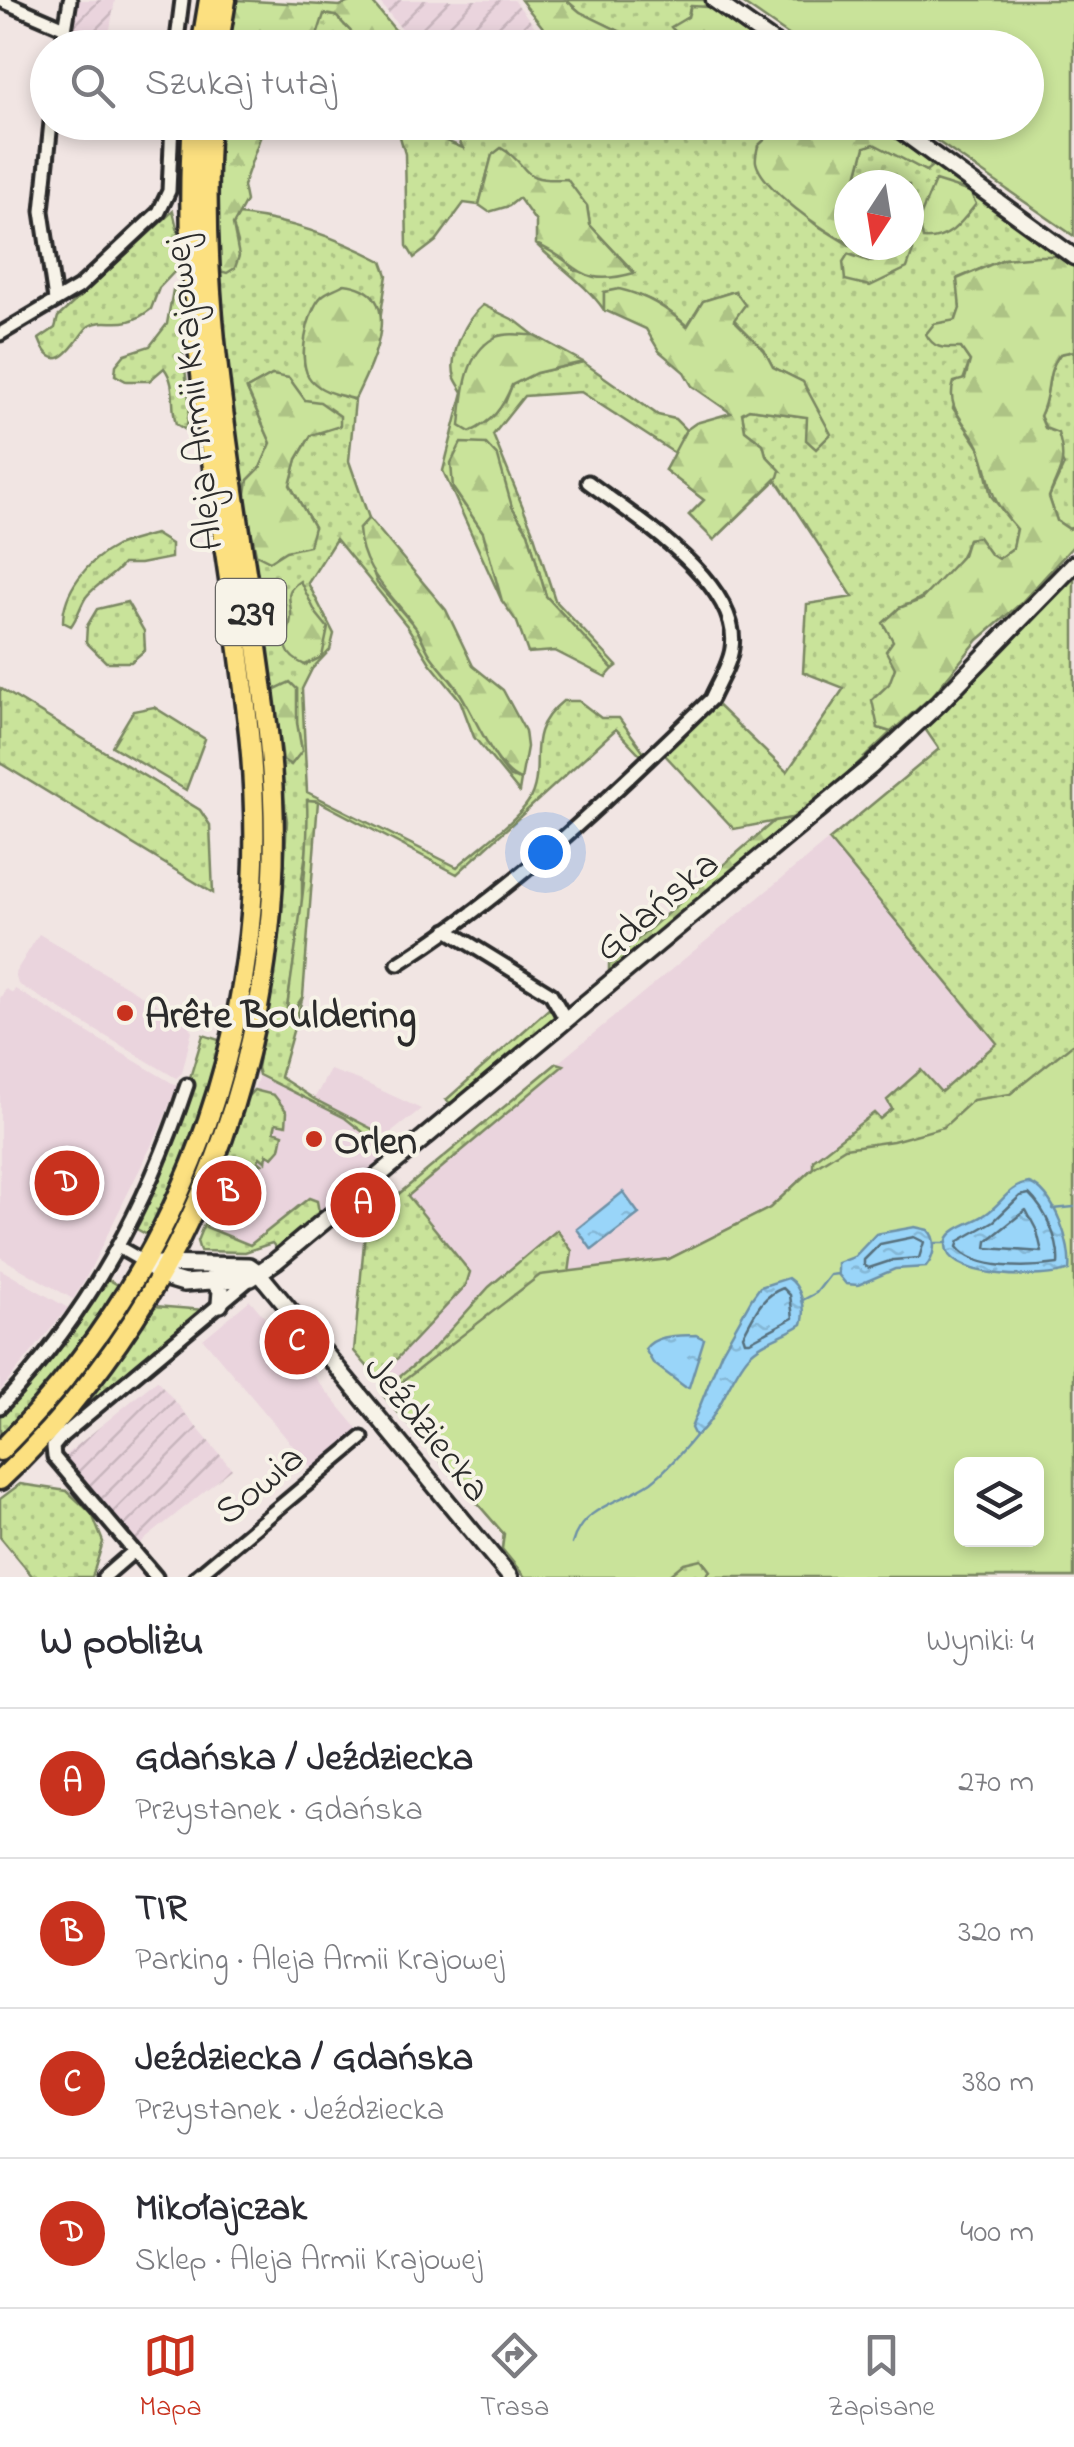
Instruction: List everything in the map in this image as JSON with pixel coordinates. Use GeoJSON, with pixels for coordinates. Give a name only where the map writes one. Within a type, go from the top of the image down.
{"type":"FeatureCollection","features":[{"type":"Feature","properties":{"kind":"main road"},"geometry":{"type":"LineString","coordinates":[[204,30],[208,0]]}},
{"type":"Feature","properties":{"kind":"main road"},"geometry":{"type":"LineString","coordinates":[[221,30],[226,0]]}},
{"type":"Feature","properties":{"kind":"main road","name":"Aleja Armii Krajowej"},"geometry":{"type":"LineString","coordinates":[[0,1480],[83,1392],[124,1336],[158,1268],[224,1075],[244,974],[254,870],[250,735],[198,347],[190,192],[192,140]]}},
{"type":"Feature","properties":{"kind":"main road","name":"Aleja Armii Krajowej"},"geometry":{"type":"LineString","coordinates":[[0,1451],[68,1376],[182,1235],[222,1142],[252,1043],[269,940],[274,860],[268,733],[212,319],[207,232],[210,140]]}},
{"type":"Feature","properties":{"kind":"main road","name":"Gdańska"},"geometry":{"type":"LineString","coordinates":[[255,1275],[871,766],[939,703],[1074,564]]}},
{"type":"Feature","properties":{"kind":"main road"},"geometry":{"type":"LineString","coordinates":[[182,1235],[191,1258],[221,1290],[220,1304]]}},
{"type":"Feature","properties":{"kind":"main road"},"geometry":{"type":"LineString","coordinates":[[158,1268],[181,1283],[208,1272],[255,1275]]}},
{"type":"Feature","properties":{"kind":"street"},"geometry":{"type":"LineString","coordinates":[[0,0],[64,28],[70,0]]}},
{"type":"Feature","properties":{"kind":"street"},"geometry":{"type":"LineString","coordinates":[[178,30],[182,0]]}},
{"type":"Feature","properties":{"kind":"street"},"geometry":{"type":"LineString","coordinates":[[714,0],[756,30]]}},
{"type":"Feature","properties":{"kind":"street"},"geometry":{"type":"LineString","coordinates":[[49,140],[42,211],[55,300]]}},
{"type":"Feature","properties":{"kind":"street"},"geometry":{"type":"LineString","coordinates":[[0,334],[80,287],[159,212],[170,191],[171,140]]}},
{"type":"Feature","properties":{"kind":"street"},"geometry":{"type":"LineString","coordinates":[[914,140],[1074,257]]}},
{"type":"Feature","properties":{"kind":"street"},"geometry":{"type":"LineString","coordinates":[[170,191],[190,192]]}},
{"type":"Feature","properties":{"kind":"street"},"geometry":{"type":"LineString","coordinates":[[398,964],[506,889],[590,816],[711,699],[733,646],[726,608],[685,556],[588,482]]}},
{"type":"Feature","properties":{"kind":"street"},"geometry":{"type":"LineString","coordinates":[[448,930],[551,994],[566,1020]]}},
{"type":"Feature","properties":{"kind":"street"},"geometry":{"type":"LineString","coordinates":[[0,1407],[82,1309],[118,1248],[168,1140],[187,1084]]}},
{"type":"Feature","properties":{"kind":"street"},"geometry":{"type":"LineString","coordinates":[[118,1248],[158,1268]]}},
{"type":"Feature","properties":{"kind":"street","name":"Gdańska"},"geometry":{"type":"LineString","coordinates":[[134,1551],[54,1457],[53,1447],[255,1275]]}},
{"type":"Feature","properties":{"kind":"street","name":"Jeździecka"},"geometry":{"type":"LineString","coordinates":[[255,1275],[510,1577]]}},
{"type":"Feature","properties":{"kind":"street","name":"Sowia"},"geometry":{"type":"LineString","coordinates":[[196,1577],[362,1438]]}},
{"type":"Feature","properties":{"kind":"street"},"geometry":{"type":"LineString","coordinates":[[104,1577],[134,1551],[156,1577]]}},
{"type":"Feature","properties":{"kind":"shaded area"},"geometry":{"type":"Polygon","coordinates":[[[76,0],[115,0],[110,30],[72,30],[76,0]]]}},
{"type":"Feature","properties":{"kind":"shaded area"},"geometry":{"type":"Polygon","coordinates":[[[378,0],[514,0],[538,30],[402,30],[378,0]]]}},
{"type":"Feature","properties":{"kind":"shaded area"},"geometry":{"type":"Polygon","coordinates":[[[939,749],[1074,1043],[813,1168],[770,1208],[668,1259],[540,1275],[389,1393],[354,1351],[366,1221],[939,749]]]}},
{"type":"Feature","properties":{"kind":"shaded area"},"geometry":{"type":"Polygon","coordinates":[[[39,934],[186,1022],[192,1031],[182,1073],[176,1078],[18,984],[15,973],[39,934]]]}},
{"type":"Feature","properties":{"kind":"shaded area"},"geometry":{"type":"Polygon","coordinates":[[[6,989],[13,993],[15,989],[177,1086],[162,1124],[73,1299],[0,1257],[0,998],[6,989]]]}},
{"type":"Feature","properties":{"kind":"shaded area"},"geometry":{"type":"Polygon","coordinates":[[[330,1070],[421,1109],[387,1136],[314,1099],[330,1070]]]}},
{"type":"Feature","properties":{"kind":"shaded area"},"geometry":{"type":"Polygon","coordinates":[[[259,1075],[345,1118],[393,1155],[319,1211],[250,1245],[206,1227],[259,1075]]]}},
{"type":"Feature","properties":{"kind":"shaded area"},"geometry":{"type":"Polygon","coordinates":[[[0,1269],[68,1308],[0,1391],[0,1269]]]}},
{"type":"Feature","properties":{"kind":"shaded area"},"geometry":{"type":"Polygon","coordinates":[[[250,1300],[358,1429],[350,1442],[314,1471],[203,1339],[250,1300]]]}},
{"type":"Feature","properties":{"kind":"shaded area"},"geometry":{"type":"Polygon","coordinates":[[[157,1380],[232,1469],[138,1545],[63,1457],[157,1380]]]}},
{"type":"Feature","properties":{"kind":"green space"},"geometry":{"type":"Polygon","coordinates":[[[236,0],[340,6],[354,0],[372,2],[395,30],[350,30],[336,16],[324,14],[319,30],[232,30],[236,0]]]}},
{"type":"Feature","properties":{"kind":"green space"},"geometry":{"type":"Polygon","coordinates":[[[521,0],[566,0],[580,12],[617,30],[545,30],[521,0]]]}},
{"type":"Feature","properties":{"kind":"green space"},"geometry":{"type":"Polygon","coordinates":[[[566,0],[706,0],[749,30],[741,30],[707,7],[690,7],[688,17],[674,30],[617,30],[580,12],[566,0]]]}},
{"type":"Feature","properties":{"kind":"green space"},"geometry":{"type":"Polygon","coordinates":[[[738,0],[1074,0],[1074,236],[936,140],[1044,140],[1044,30],[781,30],[738,0]]]}},
{"type":"Feature","properties":{"kind":"green space"},"geometry":{"type":"Polygon","coordinates":[[[691,6],[707,7],[741,30],[671,27],[688,17],[691,6]]]}},
{"type":"Feature","properties":{"kind":"green space"},"geometry":{"type":"Polygon","coordinates":[[[323,14],[336,16],[350,30],[318,30],[323,14]]]}},
{"type":"Feature","properties":{"kind":"green space"},"geometry":{"type":"Polygon","coordinates":[[[219,140],[259,140],[243,186],[246,201],[233,225],[239,256],[235,268],[227,273],[220,271],[219,266],[219,140]]]}},
{"type":"Feature","properties":{"kind":"green space"},"geometry":{"type":"Polygon","coordinates":[[[401,140],[444,140],[463,148],[459,140],[764,140],[758,146],[769,183],[834,236],[834,260],[848,260],[845,280],[892,260],[924,260],[924,170],[859,170],[865,147],[874,143],[926,171],[916,150],[901,140],[905,140],[1045,237],[1074,262],[1074,268],[1063,256],[1004,259],[958,278],[960,308],[955,321],[934,324],[970,361],[953,408],[980,449],[991,496],[1017,528],[1013,548],[998,559],[978,538],[968,539],[958,562],[942,582],[899,608],[893,641],[895,668],[878,728],[891,732],[803,816],[734,829],[664,754],[651,766],[616,729],[457,874],[318,801],[308,800],[302,908],[287,1008],[294,1009],[303,996],[280,1077],[374,1130],[372,1139],[345,1118],[259,1075],[257,1068],[280,935],[287,821],[233,422],[218,274],[219,266],[221,271],[238,243],[233,225],[239,215],[312,231],[382,261],[387,275],[381,313],[373,296],[313,312],[305,346],[306,370],[322,387],[355,400],[349,461],[369,518],[359,529],[377,583],[416,628],[429,653],[461,694],[500,764],[510,777],[521,780],[519,792],[474,737],[460,700],[407,626],[336,539],[308,583],[334,634],[330,650],[312,669],[302,689],[307,792],[457,867],[528,802],[534,789],[542,727],[563,701],[579,701],[601,718],[619,718],[644,752],[711,699],[787,772],[844,688],[803,672],[807,604],[853,597],[776,480],[714,540],[689,515],[704,500],[665,470],[676,454],[581,392],[524,396],[493,435],[532,529],[555,600],[617,666],[613,669],[546,596],[528,532],[512,507],[453,488],[483,532],[502,601],[443,471],[463,392],[453,369],[456,349],[465,328],[483,305],[534,335],[496,336],[505,403],[512,385],[536,373],[583,362],[658,415],[675,419],[686,430],[681,438],[780,470],[766,455],[763,444],[745,430],[742,413],[749,409],[807,417],[816,448],[803,382],[773,367],[764,350],[733,319],[735,291],[703,301],[688,327],[660,305],[628,292],[604,292],[604,310],[536,244],[559,253],[575,271],[634,272],[590,225],[587,206],[546,180],[527,175],[507,151],[492,155],[479,205],[464,203],[436,241],[414,258],[407,246],[405,154],[401,140]],[[272,375],[247,389],[271,443],[260,468],[248,480],[270,561],[314,527],[290,485],[297,459],[311,435],[323,433],[305,400],[272,375]],[[297,689],[274,691],[283,760],[302,751],[297,689]]]}},
{"type":"Feature","properties":{"kind":"green space"},"geometry":{"type":"Polygon","coordinates":[[[764,140],[902,140],[932,166],[926,171],[874,144],[865,147],[859,170],[834,170],[834,235],[769,184],[760,172],[756,156],[764,140]]]}},
{"type":"Feature","properties":{"kind":"green space"},"geometry":{"type":"Polygon","coordinates":[[[501,148],[532,176],[567,179],[587,206],[590,225],[634,273],[589,276],[536,244],[536,222],[519,198],[509,206],[489,212],[479,205],[492,155],[501,148]]]}},
{"type":"Feature","properties":{"kind":"green space"},"geometry":{"type":"Polygon","coordinates":[[[935,181],[970,192],[976,204],[948,234],[932,239],[924,239],[924,207],[935,181]]]}},
{"type":"Feature","properties":{"kind":"green space"},"geometry":{"type":"Polygon","coordinates":[[[173,211],[179,236],[176,270],[159,288],[151,309],[131,320],[89,326],[60,357],[53,358],[46,352],[39,339],[55,328],[58,317],[173,211]]]}},
{"type":"Feature","properties":{"kind":"green space"},"geometry":{"type":"Polygon","coordinates":[[[1064,256],[1074,268],[1074,351],[1060,354],[1055,362],[1040,416],[1045,428],[1058,433],[1061,444],[1061,466],[1049,497],[1057,521],[1069,529],[1074,527],[1074,545],[1020,604],[978,640],[932,696],[891,732],[878,728],[872,700],[889,684],[895,668],[886,651],[893,641],[883,623],[899,608],[921,600],[963,555],[968,539],[978,537],[998,559],[1013,548],[1017,529],[996,500],[981,452],[953,402],[954,382],[965,379],[970,361],[961,348],[936,345],[926,334],[934,324],[956,320],[960,308],[957,279],[1004,259],[1064,256]]]}},
{"type":"Feature","properties":{"kind":"green space"},"geometry":{"type":"Polygon","coordinates":[[[844,260],[910,260],[907,268],[870,286],[845,280],[844,260]]]}},
{"type":"Feature","properties":{"kind":"green space"},"geometry":{"type":"Polygon","coordinates":[[[344,284],[364,290],[376,300],[381,314],[376,349],[355,399],[316,384],[304,362],[305,337],[317,303],[324,294],[344,284]]]}},
{"type":"Feature","properties":{"kind":"green space"},"geometry":{"type":"Polygon","coordinates":[[[619,289],[656,304],[687,327],[703,301],[735,291],[745,305],[734,320],[764,350],[773,367],[803,382],[831,434],[816,449],[806,440],[807,417],[749,409],[742,413],[745,430],[763,444],[766,455],[780,470],[778,477],[714,540],[689,515],[704,500],[665,470],[686,430],[696,423],[731,413],[692,386],[684,372],[659,351],[646,329],[604,310],[604,292],[619,289]]]}},
{"type":"Feature","properties":{"kind":"green space"},"geometry":{"type":"Polygon","coordinates":[[[173,290],[181,291],[190,407],[186,430],[176,424],[171,381],[164,368],[149,381],[126,381],[115,375],[116,365],[125,354],[150,346],[167,324],[173,290]]]}},
{"type":"Feature","properties":{"kind":"green space"},"geometry":{"type":"Polygon","coordinates":[[[507,334],[534,335],[583,362],[536,373],[512,385],[491,419],[470,432],[460,426],[467,377],[484,345],[507,334]]]}},
{"type":"Feature","properties":{"kind":"green space"},"geometry":{"type":"Polygon","coordinates":[[[1074,351],[1074,527],[1069,529],[1057,521],[1049,497],[1064,465],[1040,416],[1055,362],[1060,354],[1074,351]]]}},
{"type":"Feature","properties":{"kind":"green space"},"geometry":{"type":"Polygon","coordinates":[[[272,375],[289,378],[305,400],[320,402],[340,416],[340,426],[311,435],[297,459],[290,485],[314,527],[309,546],[286,551],[270,561],[256,554],[245,500],[248,480],[260,468],[271,443],[247,389],[272,375]]]}},
{"type":"Feature","properties":{"kind":"green space"},"geometry":{"type":"Polygon","coordinates":[[[461,443],[486,444],[498,457],[512,507],[528,532],[546,596],[613,669],[606,677],[555,651],[528,653],[517,622],[502,601],[483,532],[453,488],[451,463],[461,443]]]}},
{"type":"Feature","properties":{"kind":"green space"},"geometry":{"type":"Polygon","coordinates":[[[369,518],[446,610],[473,666],[503,690],[525,731],[527,747],[521,780],[503,767],[457,688],[372,571],[359,529],[369,518]]]}},
{"type":"Feature","properties":{"kind":"green space"},"geometry":{"type":"Polygon","coordinates":[[[155,534],[171,544],[171,558],[123,564],[86,597],[71,626],[63,622],[72,588],[96,559],[116,546],[155,534]]]}},
{"type":"Feature","properties":{"kind":"green space"},"geometry":{"type":"Polygon","coordinates":[[[1074,575],[1074,1577],[525,1577],[502,1549],[504,1534],[384,1396],[389,1393],[385,1389],[432,1350],[489,1287],[557,1230],[572,1251],[569,1273],[669,1259],[770,1208],[813,1168],[813,1160],[874,1113],[880,1119],[892,1109],[887,1100],[921,1070],[941,1092],[997,1043],[829,840],[939,749],[925,729],[1074,575]]]}},
{"type":"Feature","properties":{"kind":"green space"},"geometry":{"type":"Polygon","coordinates":[[[300,581],[328,628],[322,657],[305,665],[290,655],[286,644],[290,593],[300,581]]]}},
{"type":"Feature","properties":{"kind":"green space"},"geometry":{"type":"Polygon","coordinates":[[[127,602],[144,631],[145,650],[131,662],[106,662],[86,642],[87,626],[97,609],[127,602]]]}},
{"type":"Feature","properties":{"kind":"green space"},"geometry":{"type":"Polygon","coordinates":[[[290,682],[297,689],[302,751],[291,765],[283,760],[273,690],[290,682]]]}},
{"type":"Feature","properties":{"kind":"green space"},"geometry":{"type":"Polygon","coordinates":[[[0,688],[200,810],[210,825],[213,893],[0,763],[0,688]]]}},
{"type":"Feature","properties":{"kind":"green space"},"geometry":{"type":"Polygon","coordinates":[[[154,707],[205,739],[186,790],[112,746],[133,711],[154,707]]]}},
{"type":"Feature","properties":{"kind":"green space"},"geometry":{"type":"Polygon","coordinates":[[[307,800],[318,801],[303,996],[294,1010],[287,1008],[304,878],[307,800]]]}},
{"type":"Feature","properties":{"kind":"green space"},"geometry":{"type":"Polygon","coordinates":[[[803,816],[609,971],[609,964],[774,821],[803,816]]]}},
{"type":"Feature","properties":{"kind":"green space"},"geometry":{"type":"Polygon","coordinates":[[[553,1005],[554,1017],[549,1025],[458,1100],[446,1100],[553,1005]]]}},
{"type":"Feature","properties":{"kind":"green space"},"geometry":{"type":"Polygon","coordinates":[[[203,1035],[222,1041],[203,1106],[162,1211],[157,1210],[160,1215],[151,1237],[133,1227],[170,1143],[203,1035]]]}},
{"type":"Feature","properties":{"kind":"green space"},"geometry":{"type":"Polygon","coordinates":[[[1074,1043],[1074,1577],[704,1577],[710,1571],[701,1559],[684,1563],[667,1577],[525,1577],[502,1549],[504,1534],[384,1396],[540,1275],[669,1259],[770,1208],[813,1168],[845,1148],[893,1141],[944,1127],[973,1100],[1010,1094],[1074,1043]]]}},
{"type":"Feature","properties":{"kind":"green space"},"geometry":{"type":"Polygon","coordinates":[[[557,1063],[564,1065],[408,1196],[470,1272],[466,1285],[378,1379],[354,1351],[366,1221],[557,1063]]]}},
{"type":"Feature","properties":{"kind":"green space"},"geometry":{"type":"Polygon","coordinates":[[[254,1090],[274,1095],[287,1112],[286,1125],[276,1123],[274,1131],[283,1134],[280,1149],[273,1157],[267,1154],[266,1162],[260,1157],[258,1161],[262,1164],[253,1166],[232,1159],[206,1227],[250,1245],[309,1198],[317,1201],[319,1212],[277,1249],[272,1243],[245,1252],[200,1251],[197,1241],[222,1180],[219,1178],[247,1097],[254,1090]]]}},
{"type":"Feature","properties":{"kind":"green space"},"geometry":{"type":"Polygon","coordinates":[[[106,1278],[123,1288],[59,1372],[0,1439],[0,1414],[57,1351],[106,1278]]]}},
{"type":"Feature","properties":{"kind":"green space"},"geometry":{"type":"Polygon","coordinates":[[[154,1306],[205,1310],[77,1414],[154,1306]]]}},
{"type":"Feature","properties":{"kind":"green space"},"geometry":{"type":"Polygon","coordinates":[[[20,1484],[67,1491],[92,1514],[103,1542],[92,1577],[33,1577],[0,1537],[0,1499],[20,1484]]]}},
{"type":"Feature","properties":{"kind":"water"},"geometry":{"type":"Polygon","coordinates":[[[1029,1183],[1047,1197],[1060,1221],[1069,1270],[1040,1275],[996,1274],[958,1263],[948,1253],[949,1235],[1029,1183]]]}},
{"type":"Feature","properties":{"kind":"water"},"geometry":{"type":"Polygon","coordinates":[[[623,1192],[639,1214],[592,1250],[577,1229],[623,1192]]]}},
{"type":"Feature","properties":{"kind":"water"},"geometry":{"type":"Polygon","coordinates":[[[915,1227],[928,1230],[933,1239],[933,1254],[926,1267],[895,1269],[858,1285],[846,1284],[838,1274],[838,1263],[854,1257],[876,1234],[915,1227]]]}},
{"type":"Feature","properties":{"kind":"water"},"geometry":{"type":"Polygon","coordinates":[[[788,1278],[802,1298],[802,1324],[748,1356],[710,1421],[695,1436],[691,1428],[721,1353],[752,1298],[760,1287],[788,1278]]]}},
{"type":"Feature","properties":{"kind":"water"},"geometry":{"type":"Polygon","coordinates":[[[696,1335],[704,1339],[689,1387],[685,1387],[653,1363],[645,1349],[661,1338],[696,1335]]]}},
{"type":"Feature","properties":{"kind":"waterway"},"geometry":{"type":"LineString","coordinates":[[1053,1209],[1074,1207]]}},
{"type":"Feature","properties":{"kind":"waterway"},"geometry":{"type":"LineString","coordinates":[[934,1243],[947,1243]]}},
{"type":"Feature","properties":{"kind":"waterway"},"geometry":{"type":"LineString","coordinates":[[801,1301],[816,1293],[830,1275],[838,1274]]}},
{"type":"Feature","properties":{"kind":"waterway"},"geometry":{"type":"LineString","coordinates":[[572,1544],[584,1521],[651,1482],[695,1436]]}},
{"type":"Feature","properties":{"kind":"place","name":"Arête Bouldering"},"geometry":{"type":"Point","coordinates":[125,1013]}},
{"type":"Feature","properties":{"kind":"place","name":"Orlen"},"geometry":{"type":"Point","coordinates":[314,1139]}},
{"type":"Feature","properties":{"kind":"place","name":"Mikołajczak"},"geometry":{"type":"Point","coordinates":[67,1183]}},
{"type":"Feature","properties":{"kind":"place","name":"TIR"},"geometry":{"type":"Point","coordinates":[229,1193]}},
{"type":"Feature","properties":{"kind":"place","name":"Gdańska / Jeździecka"},"geometry":{"type":"Point","coordinates":[363,1205]}},
{"type":"Feature","properties":{"kind":"place","name":"Jeździecka / Gdańska"},"geometry":{"type":"Point","coordinates":[297,1342]}}]}
